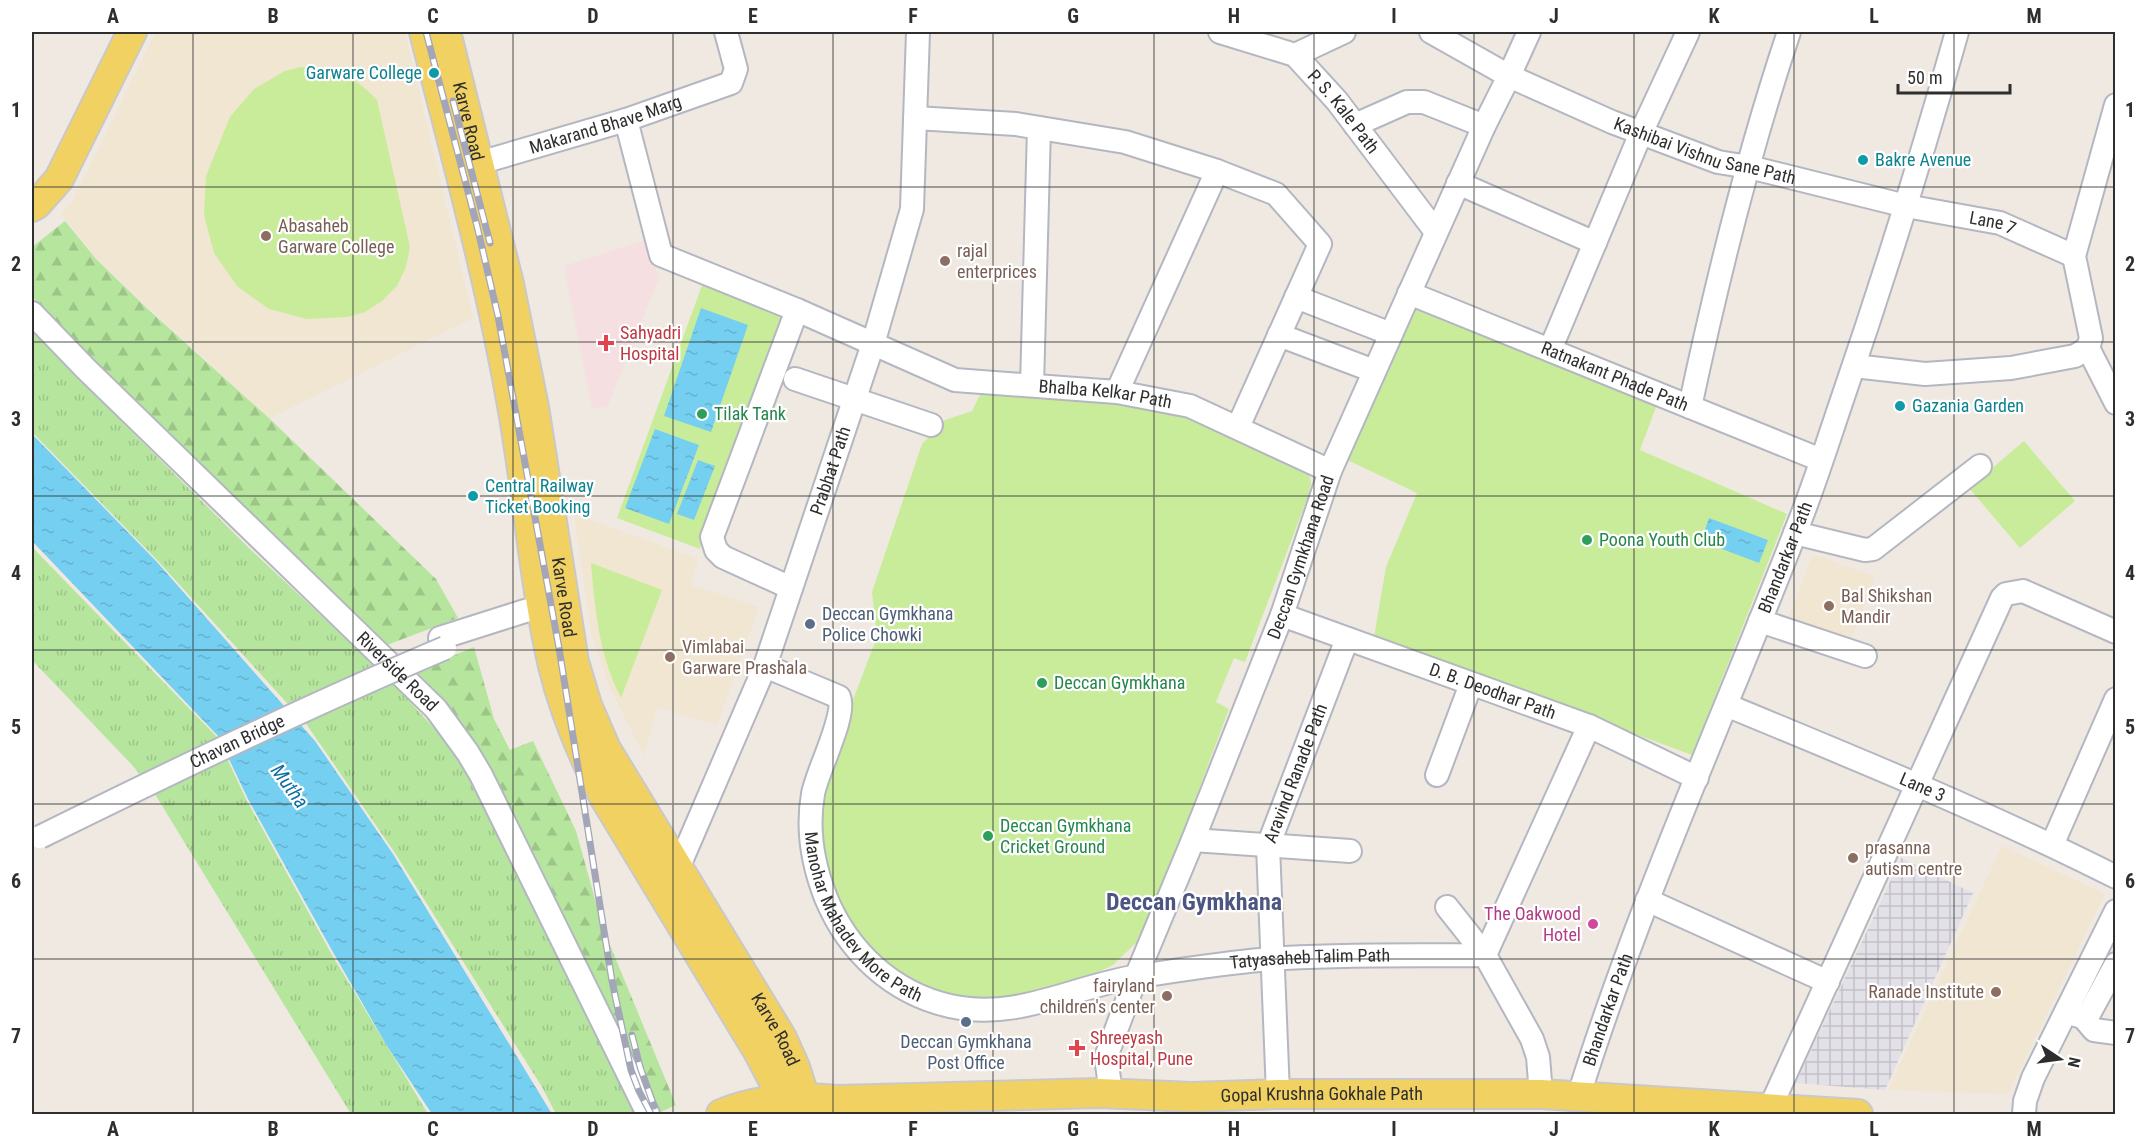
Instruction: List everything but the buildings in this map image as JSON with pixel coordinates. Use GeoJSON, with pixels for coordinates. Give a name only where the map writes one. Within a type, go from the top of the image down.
{"type":"FeatureCollection","features":[{"type":"Feature","properties":{"kind":"main road"},"geometry":{"type":"LineString","coordinates":[[34,205],[59,179],[132,32]]}},
{"type":"Feature","properties":{"kind":"main road","name":"Karve Road"},"geometry":{"type":"LineString","coordinates":[[424,32],[490,297],[554,611]]}},
{"type":"Feature","properties":{"kind":"main road","name":"Karve Road"},"geometry":{"type":"LineString","coordinates":[[446,32],[510,284],[534,407],[554,611],[554,667],[585,760],[604,797],[667,874],[771,1045],[797,1106]]}},
{"type":"Feature","properties":{"kind":"main road"},"geometry":{"type":"LineString","coordinates":[[725,1113],[755,1080],[771,1045],[814,1072],[850,1100]]}},
{"type":"Feature","properties":{"kind":"main road","name":"Gopal Krushna Gokhale Path"},"geometry":{"type":"LineString","coordinates":[[725,1113],[753,1104],[797,1106],[850,1100],[1118,1104],[1192,1097],[1278,1094],[1496,1094],[1560,1098]]}},
{"type":"Feature","properties":{"kind":"main road"},"geometry":{"type":"LineString","coordinates":[[1560,1098],[1858,1114]]}},
{"type":"Feature","properties":{"kind":"street","name":"Makarand Bhave Marg"},"geometry":{"type":"LineString","coordinates":[[479,163],[626,120],[731,82],[736,69],[726,32]]}},
{"type":"Feature","properties":{"kind":"street","name":"Prabhat Path"},"geometry":{"type":"LineString","coordinates":[[667,874],[765,666],[873,344],[912,209],[918,32]]}},
{"type":"Feature","properties":{"kind":"street","name":"P. S. Kale Path"},"geometry":{"type":"LineString","coordinates":[[1220,32],[1295,56],[1337,101],[1436,232]]}},
{"type":"Feature","properties":{"kind":"street"},"geometry":{"type":"LineString","coordinates":[[1295,56],[1344,32]]}},
{"type":"Feature","properties":{"kind":"street","name":"Kashibai Vishnu Sane Path"},"geometry":{"type":"LineString","coordinates":[[1431,32],[1509,76],[1641,134],[1718,162],[1749,167],[1906,206]]}},
{"type":"Feature","properties":{"kind":"street","name":"Deccan Gymkhana Road"},"geometry":{"type":"LineString","coordinates":[[1118,1104],[1106,1057],[1136,977],[1282,615],[1330,471],[1458,183],[1529,32]]}},
{"type":"Feature","properties":{"kind":"street"},"geometry":{"type":"LineString","coordinates":[[1550,350],[1641,134],[1688,32]]}},
{"type":"Feature","properties":{"kind":"street"},"geometry":{"type":"LineString","coordinates":[[1690,407],[1716,286],[1773,80],[1789,32]]}},
{"type":"Feature","properties":{"kind":"street","name":"Bhandarkar Path"},"geometry":{"type":"LineString","coordinates":[[1560,1098],[1605,1011],[1647,900],[1795,534],[1854,366],[1906,206],[1957,32]]}},
{"type":"Feature","properties":{"kind":"street"},"geometry":{"type":"LineString","coordinates":[[1355,125],[1407,102],[1415,101],[1424,102],[1484,126]]}},
{"type":"Feature","properties":{"kind":"street"},"geometry":{"type":"LineString","coordinates":[[1854,366],[1925,374],[2011,368],[2075,356],[2088,348],[2091,338],[2074,256],[2115,105]]}},
{"type":"Feature","properties":{"kind":"street"},"geometry":{"type":"LineString","coordinates":[[915,118],[1016,124],[1125,142],[1217,171],[1276,194],[1320,244],[1238,427]]}},
{"type":"Feature","properties":{"kind":"street","name":"Bhalba Kelkar Path"},"geometry":{"type":"LineString","coordinates":[[626,120],[661,255],[797,310],[956,380],[1117,392],[1190,406],[1330,471]]}},
{"type":"Feature","properties":{"kind":"street"},"geometry":{"type":"LineString","coordinates":[[1032,385],[1040,128]]}},
{"type":"Feature","properties":{"kind":"street"},"geometry":{"type":"LineString","coordinates":[[1117,392],[1217,171]]}},
{"type":"Feature","properties":{"kind":"street"},"geometry":{"type":"LineString","coordinates":[[1458,183],[1595,243]]}},
{"type":"Feature","properties":{"kind":"street","name":"Lane 7"},"geometry":{"type":"LineString","coordinates":[[1906,206],[2000,223],[2074,256]]}},
{"type":"Feature","properties":{"kind":"street","name":"Ratnakant Phade Path"},"geometry":{"type":"LineString","coordinates":[[1409,293],[1821,460]]}},
{"type":"Feature","properties":{"kind":"street"},"geometry":{"type":"LineString","coordinates":[[1296,297],[1391,334]]}},
{"type":"Feature","properties":{"kind":"street"},"geometry":{"type":"LineString","coordinates":[[791,588],[723,557],[716,550],[712,537],[797,310]]}},
{"type":"Feature","properties":{"kind":"street","name":"Riverside Road"},"geometry":{"type":"LineString","coordinates":[[32,313],[79,362],[423,697],[446,723],[481,775],[648,1114]]}},
{"type":"Feature","properties":{"kind":"street"},"geometry":{"type":"LineString","coordinates":[[1279,335],[1374,371]]}},
{"type":"Feature","properties":{"kind":"street"},"geometry":{"type":"LineString","coordinates":[[2088,348],[2115,403]]}},
{"type":"Feature","properties":{"kind":"street"},"geometry":{"type":"LineString","coordinates":[[795,379],[931,425]]}},
{"type":"Feature","properties":{"kind":"street"},"geometry":{"type":"LineString","coordinates":[[1795,534],[1864,550],[1873,549],[1980,466]]}},
{"type":"Feature","properties":{"kind":"street"},"geometry":{"type":"LineString","coordinates":[[1770,1108],[2002,598],[2006,594],[2023,591],[2115,632]]}},
{"type":"Feature","properties":{"kind":"street","name":"Chavan Bridge"},"geometry":{"type":"LineString","coordinates":[[35,834],[357,674],[442,643],[554,611]]}},
{"type":"Feature","properties":{"kind":"street","name":"D. B. Deodhar Path"},"geometry":{"type":"LineString","coordinates":[[1282,615],[1588,726],[1697,778]]}},
{"type":"Feature","properties":{"kind":"street"},"geometry":{"type":"LineString","coordinates":[[1760,621],[1865,656]]}},
{"type":"Feature","properties":{"kind":"street","name":"Aravind Ranade Path"},"geometry":{"type":"LineString","coordinates":[[1278,1094],[1268,846],[1347,639]]}},
{"type":"Feature","properties":{"kind":"street","name":"Manohar Mahadev More Path"},"geometry":{"type":"LineString","coordinates":[[765,666],[834,694],[841,702],[841,712],[813,793],[812,846],[819,881],[832,912],[850,941],[873,966],[901,986],[931,1001],[981,1010],[998,1010],[1032,1004],[1136,977]]}},
{"type":"Feature","properties":{"kind":"street"},"geometry":{"type":"LineString","coordinates":[[1437,775],[1471,684]]}},
{"type":"Feature","properties":{"kind":"street"},"geometry":{"type":"LineString","coordinates":[[2052,845],[2115,699]]}},
{"type":"Feature","properties":{"kind":"street","name":"Lane 3"},"geometry":{"type":"LineString","coordinates":[[1726,705],[1916,784],[2052,845],[2115,877]]}},
{"type":"Feature","properties":{"kind":"street"},"geometry":{"type":"LineString","coordinates":[[1485,954],[1588,726]]}},
{"type":"Feature","properties":{"kind":"street"},"geometry":{"type":"LineString","coordinates":[[1193,840],[1350,851]]}},
{"type":"Feature","properties":{"kind":"street"},"geometry":{"type":"LineString","coordinates":[[1647,900],[1828,982]]}},
{"type":"Feature","properties":{"kind":"street"},"geometry":{"type":"LineString","coordinates":[[1447,907],[1485,954],[1532,1039],[1538,1057],[1560,1098]]}},
{"type":"Feature","properties":{"kind":"street"},"geometry":{"type":"LineString","coordinates":[[2024,1114],[2025,1101],[2033,1078],[2075,1014],[2115,911]]}},
{"type":"Feature","properties":{"kind":"street","name":"Tatyasaheb Talim Path"},"geometry":{"type":"LineString","coordinates":[[1136,977],[1272,959],[1485,954]]}},
{"type":"Feature","properties":{"kind":"street"},"geometry":{"type":"LineString","coordinates":[[2075,1014],[2090,1012],[2115,964]]}},
{"type":"Feature","properties":{"kind":"street"},"geometry":{"type":"LineString","coordinates":[[2075,1014],[2094,1030],[2115,1034]]}},
{"type":"Feature","properties":{"kind":"shaded area","name":"Abasaheb Garware College"},"geometry":{"type":"Polygon","coordinates":[[[156,32],[405,32],[473,318],[270,418],[96,258],[61,214],[73,200],[156,32]]]}},
{"type":"Feature","properties":{"kind":"shaded area","name":"Sahyadri Hospital"},"geometry":{"type":"Polygon","coordinates":[[[646,240],[659,278],[607,407],[592,408],[564,266],[646,240]]]}},
{"type":"Feature","properties":{"kind":"shaded area","name":"Vimlabai Garware Prashala"},"geometry":{"type":"Polygon","coordinates":[[[574,514],[698,559],[691,585],[759,607],[717,725],[657,707],[644,756],[607,682],[591,632],[574,514]]]}},
{"type":"Feature","properties":{"kind":"shaded area","name":"Bal Shikshan Mandir"},"geometry":{"type":"Polygon","coordinates":[[[1813,554],[1875,577],[1844,658],[1782,635],[1813,554]]]}},
{"type":"Feature","properties":{"kind":"shaded area","name":"Ranade Institute"},"geometry":{"type":"Polygon","coordinates":[[[2002,846],[2105,894],[2008,1094],[1888,1090],[2002,846]]]}},
{"type":"Feature","properties":{"kind":"shaded area"},"geometry":{"type":"Polygon","coordinates":[[[1901,858],[1973,893],[1885,1090],[1796,1083],[1901,858]]]}},
{"type":"Feature","properties":{"kind":"green space"},"geometry":{"type":"Polygon","coordinates":[[[301,67],[343,75],[360,84],[377,100],[410,247],[406,267],[397,286],[382,301],[365,312],[347,317],[307,319],[269,309],[237,286],[214,253],[204,215],[206,176],[230,117],[254,89],[285,71],[301,67]]]}},
{"type":"Feature","properties":{"kind":"green space"},"geometry":{"type":"Polygon","coordinates":[[[65,221],[96,259],[270,419],[436,579],[458,618],[387,645],[66,335],[32,296],[32,247],[65,221]]]}},
{"type":"Feature","properties":{"kind":"green space","name":"Tilak Tank"},"geometry":{"type":"Polygon","coordinates":[[[704,280],[787,310],[700,549],[617,518],[704,280]]]}},
{"type":"Feature","properties":{"kind":"green space","name":"Poona Youth Club"},"geometry":{"type":"Polygon","coordinates":[[[1411,299],[1659,399],[1640,450],[1787,514],[1692,755],[1374,637],[1386,567],[1417,493],[1341,457],[1411,299]]]}},
{"type":"Feature","properties":{"kind":"green space"},"geometry":{"type":"Polygon","coordinates":[[[32,327],[126,426],[252,551],[390,680],[464,761],[645,1114],[556,1114],[542,1087],[395,853],[307,725],[157,560],[32,432],[32,327]]]}},
{"type":"Feature","properties":{"kind":"green space","name":"Deccan Gymkhana"},"geometry":{"type":"Polygon","coordinates":[[[981,393],[1118,402],[1183,412],[1309,473],[1311,483],[1309,494],[1245,662],[1234,658],[1216,702],[1229,709],[1144,935],[1113,965],[1062,989],[965,1005],[875,964],[823,880],[817,794],[877,637],[872,592],[922,444],[945,420],[972,411],[981,393]]]}},
{"type":"Feature","properties":{"kind":"green space"},"geometry":{"type":"Polygon","coordinates":[[[2024,441],[2075,501],[2020,548],[1969,488],[2024,441]]]}},
{"type":"Feature","properties":{"kind":"green space"},"geometry":{"type":"Polygon","coordinates":[[[32,547],[217,737],[246,799],[332,955],[428,1114],[351,1114],[153,791],[133,766],[32,660],[32,547]]]}},
{"type":"Feature","properties":{"kind":"green space"},"geometry":{"type":"Polygon","coordinates":[[[591,563],[662,590],[621,698],[603,649],[596,615],[591,563]]]}},
{"type":"Feature","properties":{"kind":"green space"},"geometry":{"type":"Polygon","coordinates":[[[474,647],[494,719],[510,750],[533,741],[576,831],[603,928],[676,1105],[656,1114],[454,720],[415,672],[474,647]]]}},
{"type":"Feature","properties":{"kind":"water"},"geometry":{"type":"Polygon","coordinates":[[[701,308],[748,325],[711,432],[664,416],[701,308]]]}},
{"type":"Feature","properties":{"kind":"water"},"geometry":{"type":"Polygon","coordinates":[[[655,429],[699,445],[669,524],[625,508],[655,429]]]}},
{"type":"Feature","properties":{"kind":"water","name":"Mutha"},"geometry":{"type":"Polygon","coordinates":[[[32,434],[156,561],[315,741],[393,854],[552,1114],[432,1114],[387,1046],[334,954],[248,799],[218,736],[32,541],[32,434]]]}},
{"type":"Feature","properties":{"kind":"water"},"geometry":{"type":"Polygon","coordinates":[[[698,460],[715,466],[694,520],[677,514],[698,460]]]}},
{"type":"Feature","properties":{"kind":"water"},"geometry":{"type":"Polygon","coordinates":[[[1709,518],[1768,540],[1759,563],[1701,541],[1709,518]]]}},
{"type":"Feature","properties":{"kind":"railway"},"geometry":{"type":"LineString","coordinates":[[426,32],[498,316],[559,648],[612,981],[631,1070],[651,1114]]}},
{"type":"Feature","properties":{"kind":"railway"},"geometry":{"type":"LineString","coordinates":[[453,101],[490,243]]}},
{"type":"Feature","properties":{"kind":"railway"},"geometry":{"type":"LineString","coordinates":[[632,1035],[640,1067],[654,1106]]}},
{"type":"Feature","properties":{"kind":"place","name":"Garware College"},"geometry":{"type":"Point","coordinates":[434,73]}},
{"type":"Feature","properties":{"kind":"place","name":"Bakre Avenue"},"geometry":{"type":"Point","coordinates":[1863,160]}},
{"type":"Feature","properties":{"kind":"place","name":"Abasaheb Garware College"},"geometry":{"type":"Point","coordinates":[266,236]}},
{"type":"Feature","properties":{"kind":"place","name":"rajal enterprices"},"geometry":{"type":"Point","coordinates":[945,261]}},
{"type":"Feature","properties":{"kind":"place","name":"Sahyadri Hospital"},"geometry":{"type":"Point","coordinates":[606,343]}},
{"type":"Feature","properties":{"kind":"place","name":"Gazania Garden"},"geometry":{"type":"Point","coordinates":[1900,406]}},
{"type":"Feature","properties":{"kind":"place","name":"Tilak Tank"},"geometry":{"type":"Point","coordinates":[702,414]}},
{"type":"Feature","properties":{"kind":"place","name":"Central Railway Ticket Booking"},"geometry":{"type":"Point","coordinates":[473,496]}},
{"type":"Feature","properties":{"kind":"place","name":"Poona Youth Club"},"geometry":{"type":"Point","coordinates":[1587,540]}},
{"type":"Feature","properties":{"kind":"place","name":"Bal Shikshan Mandir"},"geometry":{"type":"Point","coordinates":[1829,606]}},
{"type":"Feature","properties":{"kind":"place","name":"Deccan Gymkhana Police Chowki"},"geometry":{"type":"Point","coordinates":[810,624]}},
{"type":"Feature","properties":{"kind":"place","name":"Vimlabai Garware Prashala"},"geometry":{"type":"Point","coordinates":[670,657]}},
{"type":"Feature","properties":{"kind":"place","name":"Deccan Gymkhana"},"geometry":{"type":"Point","coordinates":[1042,683]}},
{"type":"Feature","properties":{"kind":"place","name":"Deccan Gymkhana Cricket Ground"},"geometry":{"type":"Point","coordinates":[988,836]}},
{"type":"Feature","properties":{"kind":"place","name":"prasanna autism centre"},"geometry":{"type":"Point","coordinates":[1853,858]}},
{"type":"Feature","properties":{"kind":"place","name":"The Oakwood Hotel"},"geometry":{"type":"Point","coordinates":[1593,924]}},
{"type":"Feature","properties":{"kind":"place","name":"Ranade Institute"},"geometry":{"type":"Point","coordinates":[1996,992]}},
{"type":"Feature","properties":{"kind":"place","name":"fairyland children's center"},"geometry":{"type":"Point","coordinates":[1167,996]}},
{"type":"Feature","properties":{"kind":"place","name":"Deccan Gymkhana Post Office"},"geometry":{"type":"Point","coordinates":[966,1022]}},
{"type":"Feature","properties":{"kind":"place","name":"Shreeyash Hospital, Pune"},"geometry":{"type":"Point","coordinates":[1077,1048]}},
{"type":"Feature","properties":{"kind":"district","name":"Deccan Gymkhana"},"geometry":{"type":"Point","coordinates":[1194,902]}}]}
